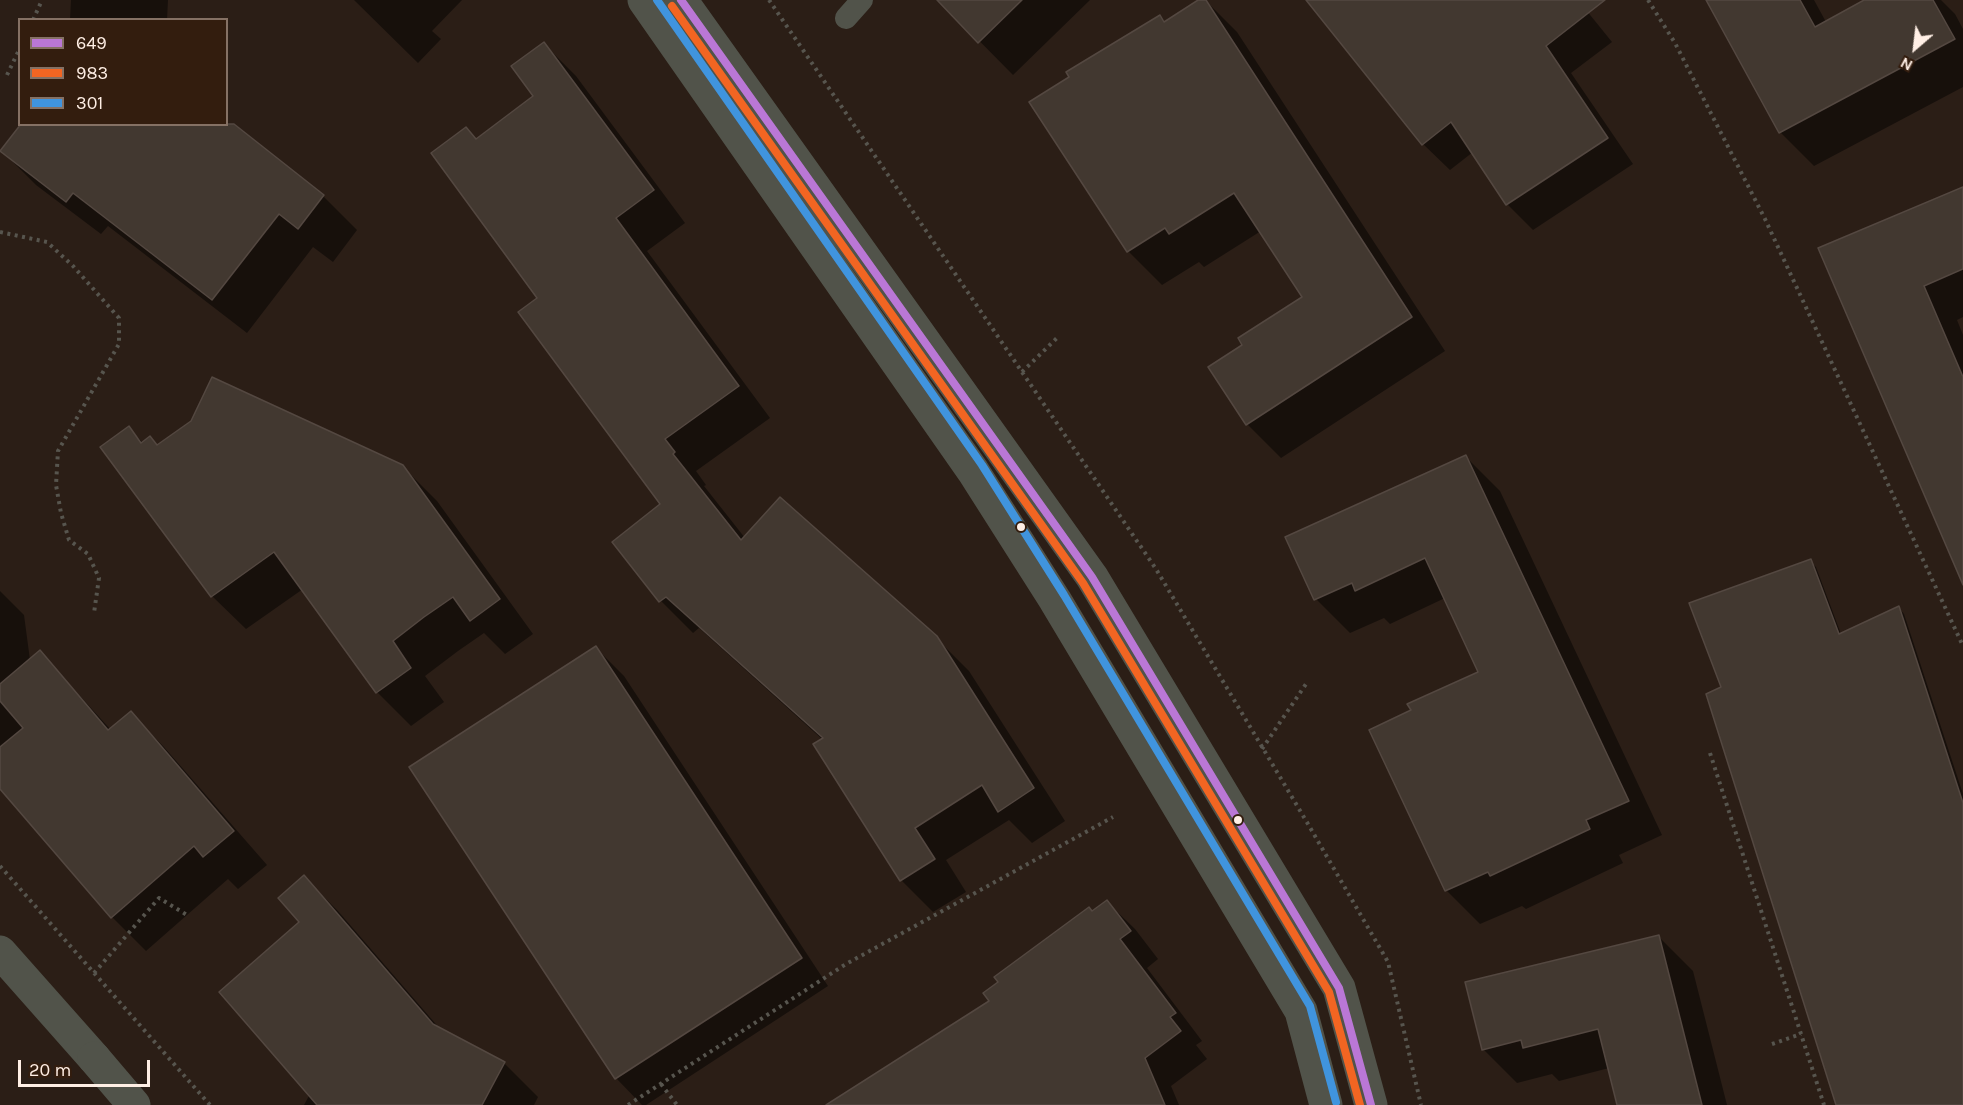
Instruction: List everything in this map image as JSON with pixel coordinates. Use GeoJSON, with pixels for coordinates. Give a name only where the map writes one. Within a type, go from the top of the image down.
{"type":"FeatureCollection","features":[{"type":"Feature","properties":{"kind":"street"},"geometry":{"type":"LineString","coordinates":[[644,0],[973,471],[1055,600],[1301,1011],[1326,1105]]}},
{"type":"Feature","properties":{"kind":"street"},"geometry":{"type":"LineString","coordinates":[[681,0],[1092,577],[1339,988],[1371,1105]]}},
{"type":"Feature","properties":{"kind":"street"},"geometry":{"type":"LineString","coordinates":[[0,952],[134,1105]]}},
{"type":"Feature","properties":{"kind":"lane"},"geometry":{"type":"LineString","coordinates":[[846,18],[862,0]]}},
{"type":"Feature","properties":{"kind":"path"},"geometry":{"type":"LineString","coordinates":[[34,18],[42,0]]}},
{"type":"Feature","properties":{"kind":"path"},"geometry":{"type":"LineString","coordinates":[[769,0],[1156,569],[1388,962],[1421,1105]]}},
{"type":"Feature","properties":{"kind":"path"},"geometry":{"type":"LineString","coordinates":[[1648,0],[1676,43],[1765,219],[1963,646]]}},
{"type":"Feature","properties":{"kind":"path"},"geometry":{"type":"LineString","coordinates":[[7,75],[18,52]]}},
{"type":"Feature","properties":{"kind":"path"},"geometry":{"type":"LineString","coordinates":[[0,232],[47,242],[73,266],[119,318],[119,344],[58,451],[56,485],[69,540],[87,554],[99,578],[94,613]]}},
{"type":"Feature","properties":{"kind":"path"},"geometry":{"type":"LineString","coordinates":[[1022,372],[1059,336]]}},
{"type":"Feature","properties":{"kind":"path"},"geometry":{"type":"LineString","coordinates":[[1262,749],[1308,681]]}},
{"type":"Feature","properties":{"kind":"path"},"geometry":{"type":"LineString","coordinates":[[1710,753],[1824,1105]]}},
{"type":"Feature","properties":{"kind":"path"},"geometry":{"type":"LineString","coordinates":[[627,1105],[846,964],[1113,817]]}},
{"type":"Feature","properties":{"kind":"path"},"geometry":{"type":"LineString","coordinates":[[0,866],[210,1105]]}},
{"type":"Feature","properties":{"kind":"path"},"geometry":{"type":"LineString","coordinates":[[94,973],[159,898],[187,915]]}},
{"type":"Feature","properties":{"kind":"path"},"geometry":{"type":"LineString","coordinates":[[1772,1044],[1801,1034]]}},
{"type":"Feature","properties":{"kind":"path"},"geometry":{"type":"LineString","coordinates":[[660,1084],[676,1105]]}},
{"type":"Feature","properties":{"kind":"building"},"geometry":{"type":"Polygon","coordinates":[[[937,0],[1022,0],[978,43],[937,0]]]}},
{"type":"Feature","properties":{"kind":"building"},"geometry":{"type":"Polygon","coordinates":[[[1198,0],[1206,0],[1412,317],[1246,425],[1208,367],[1242,345],[1238,338],[1302,297],[1234,193],[1169,234],[1165,228],[1127,252],[1029,102],[1069,77],[1066,72],[1160,15],[1164,22],[1198,0]]]}},
{"type":"Feature","properties":{"kind":"building"},"geometry":{"type":"Polygon","coordinates":[[[1306,0],[1605,0],[1546,46],[1608,138],[1506,205],[1451,122],[1422,145],[1306,0]]]}},
{"type":"Feature","properties":{"kind":"building"},"geometry":{"type":"Polygon","coordinates":[[[1706,0],[1800,0],[1815,27],[1864,0],[1933,0],[1955,39],[1779,133],[1706,0]]]}},
{"type":"Feature","properties":{"kind":"building"},"geometry":{"type":"Polygon","coordinates":[[[544,42],[654,190],[616,218],[739,386],[665,439],[675,452],[673,454],[741,540],[780,497],[937,636],[1034,788],[998,812],[982,785],[915,828],[935,859],[900,881],[813,744],[823,738],[666,597],[659,602],[612,542],[660,504],[518,312],[537,298],[431,153],[466,127],[476,139],[533,96],[511,66],[544,42]]]}},
{"type":"Feature","properties":{"kind":"building"},"geometry":{"type":"Polygon","coordinates":[[[228,124],[234,124],[324,195],[298,229],[279,214],[212,300],[73,193],[66,202],[0,151],[19,126],[228,126],[228,124]]]}},
{"type":"Feature","properties":{"kind":"building"},"geometry":{"type":"Polygon","coordinates":[[[1963,187],[1963,269],[1924,286],[1963,377],[1963,585],[1818,248],[1963,187]]]}},
{"type":"Feature","properties":{"kind":"building"},"geometry":{"type":"Polygon","coordinates":[[[212,377],[403,465],[500,599],[470,621],[453,597],[424,617],[393,641],[411,668],[376,693],[274,552],[211,597],[100,447],[129,426],[141,443],[150,436],[157,445],[191,421],[212,377]]]}},
{"type":"Feature","properties":{"kind":"building"},"geometry":{"type":"Polygon","coordinates":[[[1466,455],[1629,801],[1586,820],[1590,829],[1490,876],[1488,872],[1445,891],[1369,730],[1411,710],[1407,704],[1478,672],[1425,558],[1355,591],[1352,583],[1314,600],[1285,537],[1466,455]]]}},
{"type":"Feature","properties":{"kind":"building"},"geometry":{"type":"Polygon","coordinates":[[[1811,559],[1839,634],[1899,606],[1963,803],[1963,1105],[1836,1105],[1706,694],[1721,687],[1689,603],[1811,559]]]}},
{"type":"Feature","properties":{"kind":"building"},"geometry":{"type":"Polygon","coordinates":[[[596,646],[802,958],[615,1079],[409,767],[596,646]]]}},
{"type":"Feature","properties":{"kind":"building"},"geometry":{"type":"Polygon","coordinates":[[[40,650],[108,730],[131,711],[234,831],[203,857],[194,846],[111,918],[0,789],[0,747],[23,728],[0,701],[0,684],[40,650]]]}},
{"type":"Feature","properties":{"kind":"building"},"geometry":{"type":"Polygon","coordinates":[[[304,875],[433,1024],[505,1062],[482,1105],[317,1105],[219,992],[299,922],[278,898],[304,875]]]}},
{"type":"Feature","properties":{"kind":"building"},"geometry":{"type":"Polygon","coordinates":[[[1107,900],[1131,931],[1120,939],[1176,1013],[1170,1017],[1181,1031],[1145,1058],[1165,1105],[826,1105],[989,1001],[983,993],[998,982],[994,977],[1089,907],[1092,911],[1107,900]]]}},
{"type":"Feature","properties":{"kind":"building"},"geometry":{"type":"Polygon","coordinates":[[[1659,935],[1702,1105],[1617,1105],[1598,1029],[1523,1048],[1521,1040],[1482,1050],[1465,982],[1659,935]]]}},
{"type":"Feature","properties":{"kind":"transit line","name":"301"},"geometry":{"type":"LineString","coordinates":[[657,0],[982,465],[1064,595],[1310,1006],[1336,1102]]}},
{"type":"Feature","properties":{"kind":"transit line","name":"649"},"geometry":{"type":"LineString","coordinates":[[681,0],[1092,577],[1339,988],[1371,1105]]}},
{"type":"Feature","properties":{"kind":"transit line","name":"983"},"geometry":{"type":"LineString","coordinates":[[672,6],[1083,583],[1329,992],[1360,1105]]}}]}
